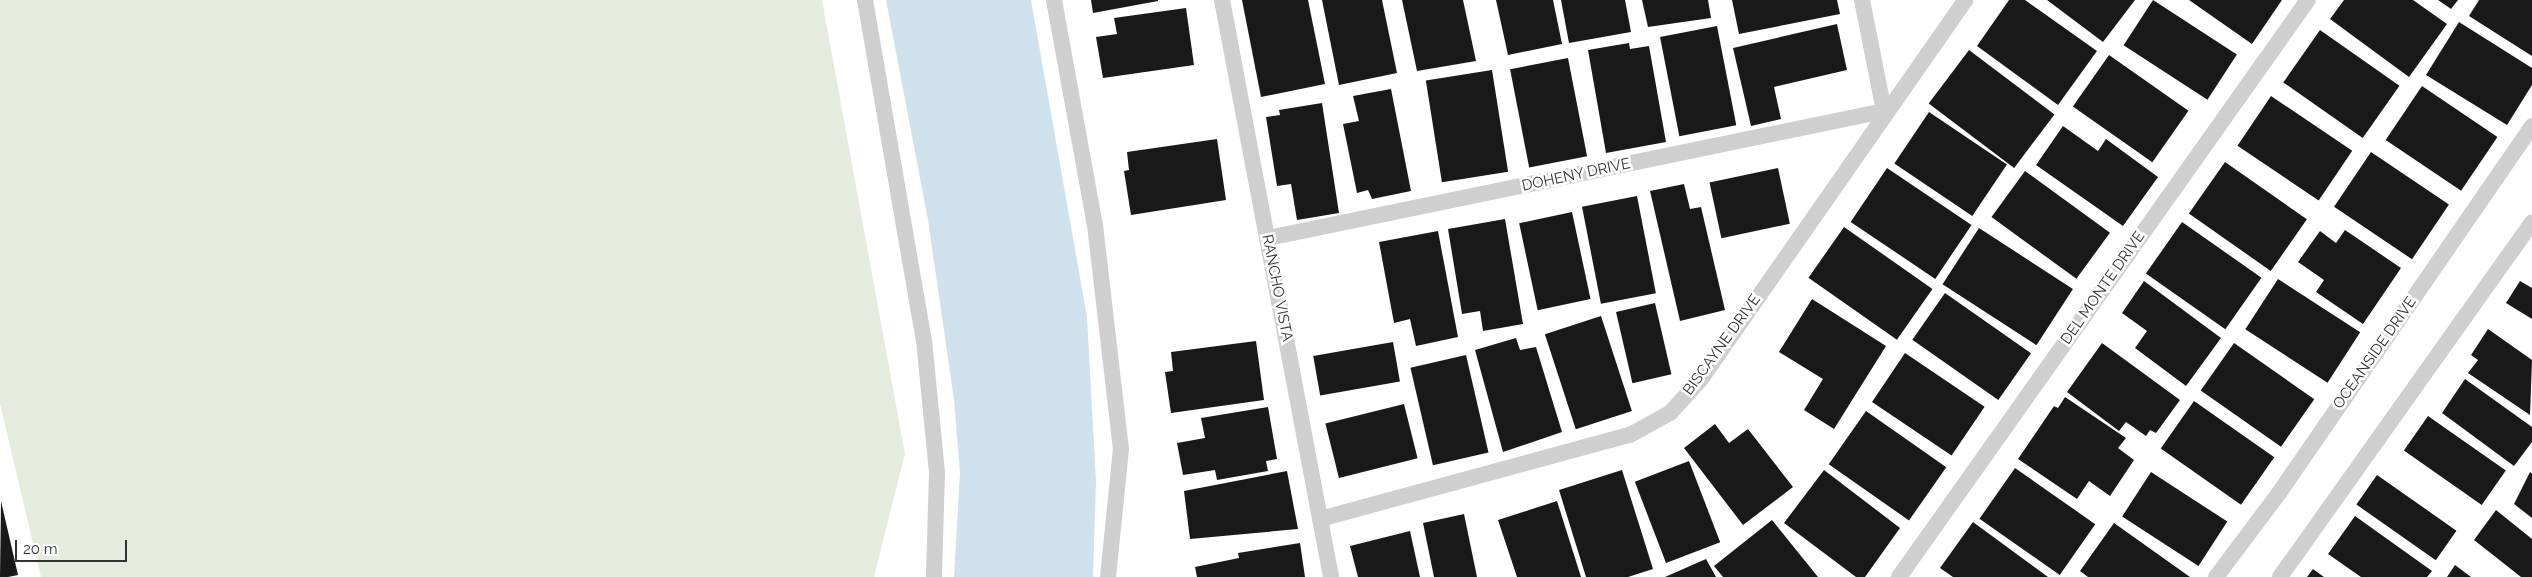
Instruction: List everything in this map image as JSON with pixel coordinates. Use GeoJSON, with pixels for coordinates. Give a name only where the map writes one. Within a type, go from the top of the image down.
{"type":"FeatureCollection","features":[{"type":"Feature","properties":{"kind":"lane"},"geometry":{"type":"LineString","coordinates":[[864,0],[924,340],[936,473],[934,577]]}},
{"type":"Feature","properties":{"kind":"lane"},"geometry":{"type":"LineString","coordinates":[[1054,0],[1096,225],[1121,449],[1108,577]]}},
{"type":"Feature","properties":{"kind":"lane","name":"RANCHO VISTA"},"geometry":{"type":"LineString","coordinates":[[1222,0],[1331,577]]}},
{"type":"Feature","properties":{"kind":"lane"},"geometry":{"type":"LineString","coordinates":[[1862,0],[1884,111]]}},
{"type":"Feature","properties":{"kind":"lane","name":"BISCAYNE DRIVE"},"geometry":{"type":"LineString","coordinates":[[1320,518],[1630,435],[1670,413],[1701,379],[1884,111],[1965,0]]}},
{"type":"Feature","properties":{"kind":"lane","name":"DEL MONTE DRIVE"},"geometry":{"type":"LineString","coordinates":[[1899,577],[2308,0]]}},
{"type":"Feature","properties":{"kind":"lane","name":"DOHENY DRIVE"},"geometry":{"type":"LineString","coordinates":[[1268,238],[1884,111]]}},
{"type":"Feature","properties":{"kind":"lane","name":"OCEANSIDE DRIVE"},"geometry":{"type":"LineString","coordinates":[[2216,577],[2279,493],[2532,126]]}},
{"type":"Feature","properties":{"kind":"lane"},"geometry":{"type":"LineString","coordinates":[[2280,577],[2532,222]]}},
{"type":"Feature","properties":{"kind":"shaded area"},"geometry":{"type":"Polygon","coordinates":[[[0,0],[822,0],[905,454],[874,577],[41,577],[0,404],[0,0]]]}},
{"type":"Feature","properties":{"kind":"water"},"geometry":{"type":"Polygon","coordinates":[[[886,0],[1031,0],[1087,317],[1096,482],[1093,577],[954,577],[960,473],[954,400],[928,220],[886,0]]]}},
{"type":"Feature","properties":{"kind":"building"},"geometry":{"type":"Polygon","coordinates":[[[1091,0],[1158,0],[1158,1],[1093,13],[1091,0]]]}},
{"type":"Feature","properties":{"kind":"building"},"geometry":{"type":"Polygon","coordinates":[[[1242,0],[1308,0],[1325,84],[1261,97],[1242,0]]]}},
{"type":"Feature","properties":{"kind":"building"},"geometry":{"type":"Polygon","coordinates":[[[1322,0],[1382,0],[1397,73],[1339,85],[1322,0]]]}},
{"type":"Feature","properties":{"kind":"building"},"geometry":{"type":"Polygon","coordinates":[[[1402,0],[1463,0],[1476,61],[1417,71],[1402,0]]]}},
{"type":"Feature","properties":{"kind":"building"},"geometry":{"type":"Polygon","coordinates":[[[1496,0],[1553,0],[1562,44],[1508,55],[1496,0]]]}},
{"type":"Feature","properties":{"kind":"building"},"geometry":{"type":"Polygon","coordinates":[[[1561,0],[1625,0],[1631,32],[1569,43],[1561,0]]]}},
{"type":"Feature","properties":{"kind":"building"},"geometry":{"type":"Polygon","coordinates":[[[1642,0],[1708,0],[1711,18],[1648,27],[1642,0]]]}},
{"type":"Feature","properties":{"kind":"building"},"geometry":{"type":"Polygon","coordinates":[[[1732,0],[1837,0],[1840,14],[1739,34],[1732,0]]]}},
{"type":"Feature","properties":{"kind":"building"},"geometry":{"type":"Polygon","coordinates":[[[2009,0],[2025,0],[2097,51],[2058,105],[1977,46],[2009,0]]]}},
{"type":"Feature","properties":{"kind":"building"},"geometry":{"type":"Polygon","coordinates":[[[2047,0],[2135,0],[2103,42],[2047,0]]]}},
{"type":"Feature","properties":{"kind":"building"},"geometry":{"type":"Polygon","coordinates":[[[2153,0],[2237,54],[2207,100],[2124,45],[2153,0]]]}},
{"type":"Feature","properties":{"kind":"building"},"geometry":{"type":"Polygon","coordinates":[[[2189,0],[2282,0],[2252,44],[2189,0]]]}},
{"type":"Feature","properties":{"kind":"building"},"geometry":{"type":"Polygon","coordinates":[[[2344,0],[2413,0],[2447,24],[2409,77],[2330,19],[2344,0]]]}},
{"type":"Feature","properties":{"kind":"building"},"geometry":{"type":"Polygon","coordinates":[[[2438,0],[2458,0],[2451,9],[2438,0]]]}},
{"type":"Feature","properties":{"kind":"building"},"geometry":{"type":"Polygon","coordinates":[[[2479,0],[2532,0],[2532,56],[2469,16],[2479,0]]]}},
{"type":"Feature","properties":{"kind":"building"},"geometry":{"type":"Polygon","coordinates":[[[1186,8],[1194,65],[1103,78],[1096,37],[1117,34],[1114,18],[1186,8]]]}},
{"type":"Feature","properties":{"kind":"building"},"geometry":{"type":"Polygon","coordinates":[[[2459,22],[2532,68],[2532,85],[2507,125],[2426,75],[2459,22]]]}},
{"type":"Feature","properties":{"kind":"building"},"geometry":{"type":"Polygon","coordinates":[[[1837,24],[1847,70],[1774,87],[1781,119],[1751,126],[1733,48],[1837,24]]]}},
{"type":"Feature","properties":{"kind":"building"},"geometry":{"type":"Polygon","coordinates":[[[1717,26],[1736,125],[1679,136],[1660,37],[1717,26]]]}},
{"type":"Feature","properties":{"kind":"building"},"geometry":{"type":"Polygon","coordinates":[[[2320,30],[2399,86],[2363,138],[2283,82],[2320,30]]]}},
{"type":"Feature","properties":{"kind":"building"},"geometry":{"type":"Polygon","coordinates":[[[1629,43],[1630,49],[1649,46],[1666,142],[1606,153],[1588,50],[1629,43]]]}},
{"type":"Feature","properties":{"kind":"building"},"geometry":{"type":"Polygon","coordinates":[[[1969,50],[2054,114],[2014,168],[1929,104],[1969,50]]]}},
{"type":"Feature","properties":{"kind":"building"},"geometry":{"type":"Polygon","coordinates":[[[2109,55],[2188,111],[2152,162],[2073,107],[2109,55]]]}},
{"type":"Feature","properties":{"kind":"building"},"geometry":{"type":"Polygon","coordinates":[[[1568,58],[1587,156],[1529,167],[1510,69],[1568,58]]]}},
{"type":"Feature","properties":{"kind":"building"},"geometry":{"type":"Polygon","coordinates":[[[1492,70],[1508,172],[1442,182],[1426,80],[1492,70]]]}},
{"type":"Feature","properties":{"kind":"building"},"geometry":{"type":"Polygon","coordinates":[[[2422,86],[2497,137],[2461,191],[2386,140],[2422,86]]]}},
{"type":"Feature","properties":{"kind":"building"},"geometry":{"type":"Polygon","coordinates":[[[1391,89],[1411,191],[1372,199],[1368,190],[1357,193],[1343,124],[1359,121],[1353,96],[1391,89]]]}},
{"type":"Feature","properties":{"kind":"building"},"geometry":{"type":"Polygon","coordinates":[[[2271,96],[2352,151],[2319,201],[2237,146],[2271,96]]]}},
{"type":"Feature","properties":{"kind":"building"},"geometry":{"type":"Polygon","coordinates":[[[1322,103],[1339,213],[1297,220],[1291,184],[1277,186],[1266,117],[1280,115],[1279,110],[1322,103]]]}},
{"type":"Feature","properties":{"kind":"building"},"geometry":{"type":"Polygon","coordinates":[[[1929,112],[2007,165],[1972,216],[1894,163],[1929,112]]]}},
{"type":"Feature","properties":{"kind":"building"},"geometry":{"type":"Polygon","coordinates":[[[2063,126],[2098,151],[2106,139],[2158,177],[2123,226],[2036,165],[2063,126]]]}},
{"type":"Feature","properties":{"kind":"building"},"geometry":{"type":"Polygon","coordinates":[[[1217,139],[1226,200],[1131,215],[1124,171],[1129,170],[1127,152],[1217,139]]]}},
{"type":"Feature","properties":{"kind":"building"},"geometry":{"type":"Polygon","coordinates":[[[2371,152],[2449,205],[2412,259],[2334,207],[2371,152]]]}},
{"type":"Feature","properties":{"kind":"building"},"geometry":{"type":"Polygon","coordinates":[[[2225,162],[2307,219],[2271,271],[2189,214],[2225,162]]]}},
{"type":"Feature","properties":{"kind":"building"},"geometry":{"type":"Polygon","coordinates":[[[1778,168],[1790,224],[1721,238],[1710,183],[1778,168]]]}},
{"type":"Feature","properties":{"kind":"building"},"geometry":{"type":"Polygon","coordinates":[[[1887,168],[1972,225],[1935,279],[1851,222],[1887,168]]]}},
{"type":"Feature","properties":{"kind":"building"},"geometry":{"type":"Polygon","coordinates":[[[2025,171],[2110,233],[2076,279],[1991,217],[2025,171]]]}},
{"type":"Feature","properties":{"kind":"building"},"geometry":{"type":"Polygon","coordinates":[[[1684,184],[1690,209],[1701,207],[1725,310],[1680,321],[1650,191],[1684,184]]]}},
{"type":"Feature","properties":{"kind":"building"},"geometry":{"type":"Polygon","coordinates":[[[1637,196],[1656,293],[1601,304],[1582,207],[1637,196]]]}},
{"type":"Feature","properties":{"kind":"building"},"geometry":{"type":"Polygon","coordinates":[[[1572,212],[1591,299],[1538,310],[1519,223],[1572,212]]]}},
{"type":"Feature","properties":{"kind":"building"},"geometry":{"type":"Polygon","coordinates":[[[1505,219],[1523,324],[1483,331],[1480,311],[1462,314],[1448,229],[1505,219]]]}},
{"type":"Feature","properties":{"kind":"building"},"geometry":{"type":"Polygon","coordinates":[[[2182,222],[2261,278],[2225,329],[2146,274],[2182,222]]]}},
{"type":"Feature","properties":{"kind":"building"},"geometry":{"type":"Polygon","coordinates":[[[1844,227],[1932,289],[1897,340],[1808,278],[1844,227]]]}},
{"type":"Feature","properties":{"kind":"building"},"geometry":{"type":"Polygon","coordinates":[[[1979,228],[2073,289],[2036,345],[1943,284],[1979,228]]]}},
{"type":"Feature","properties":{"kind":"building"},"geometry":{"type":"Polygon","coordinates":[[[2345,230],[2401,268],[2363,324],[2316,292],[2324,280],[2298,262],[2320,231],[2336,243],[2345,230]]]}},
{"type":"Feature","properties":{"kind":"building"},"geometry":{"type":"Polygon","coordinates":[[[1438,231],[1458,337],[1416,346],[1410,319],[1394,323],[1379,242],[1438,231]]]}},
{"type":"Feature","properties":{"kind":"building"},"geometry":{"type":"Polygon","coordinates":[[[2278,279],[2360,332],[2328,383],[2245,329],[2278,279]]]}},
{"type":"Feature","properties":{"kind":"building"},"geometry":{"type":"Polygon","coordinates":[[[2144,281],[2221,338],[2186,386],[2135,348],[2147,331],[2122,313],[2144,281]]]}},
{"type":"Feature","properties":{"kind":"building"},"geometry":{"type":"Polygon","coordinates":[[[2520,281],[2532,288],[2532,319],[2506,303],[2520,281]]]}},
{"type":"Feature","properties":{"kind":"building"},"geometry":{"type":"Polygon","coordinates":[[[1945,293],[2031,353],[1998,400],[1912,340],[1945,293]]]}},
{"type":"Feature","properties":{"kind":"building"},"geometry":{"type":"Polygon","coordinates":[[[1812,299],[1886,346],[1834,429],[1804,410],[1823,379],[1779,352],[1812,299]]]}},
{"type":"Feature","properties":{"kind":"building"},"geometry":{"type":"Polygon","coordinates":[[[1655,303],[1671,374],[1632,383],[1616,312],[1655,303]]]}},
{"type":"Feature","properties":{"kind":"building"},"geometry":{"type":"Polygon","coordinates":[[[1601,316],[1632,411],[1576,429],[1545,334],[1601,316]]]}},
{"type":"Feature","properties":{"kind":"building"},"geometry":{"type":"Polygon","coordinates":[[[2488,329],[2532,360],[2530,415],[2468,373],[2478,360],[2471,355],[2488,329]]]}},
{"type":"Feature","properties":{"kind":"building"},"geometry":{"type":"Polygon","coordinates":[[[1516,338],[1520,350],[1536,347],[1562,432],[1503,452],[1475,350],[1516,338]]]}},
{"type":"Feature","properties":{"kind":"building"},"geometry":{"type":"Polygon","coordinates":[[[1256,341],[1264,400],[1171,413],[1165,372],[1173,371],[1171,352],[1256,341]]]}},
{"type":"Feature","properties":{"kind":"building"},"geometry":{"type":"Polygon","coordinates":[[[1393,342],[1400,381],[1320,395],[1313,356],[1393,342]]]}},
{"type":"Feature","properties":{"kind":"building"},"geometry":{"type":"Polygon","coordinates":[[[2102,343],[2180,400],[2156,433],[2150,430],[2146,436],[2126,422],[2119,431],[2067,392],[2102,343]]]}},
{"type":"Feature","properties":{"kind":"building"},"geometry":{"type":"Polygon","coordinates":[[[2234,343],[2314,399],[2281,447],[2201,391],[2234,343]]]}},
{"type":"Feature","properties":{"kind":"building"},"geometry":{"type":"Polygon","coordinates":[[[1905,353],[1985,407],[1952,456],[1872,402],[1905,353]]]}},
{"type":"Feature","properties":{"kind":"building"},"geometry":{"type":"Polygon","coordinates":[[[1466,355],[1488,452],[1433,465],[1410,368],[1466,355]]]}},
{"type":"Feature","properties":{"kind":"building"},"geometry":{"type":"Polygon","coordinates":[[[2465,379],[2532,427],[2532,442],[2514,466],[2442,413],[2465,379]]]}},
{"type":"Feature","properties":{"kind":"building"},"geometry":{"type":"Polygon","coordinates":[[[2065,397],[2126,438],[2118,448],[2134,460],[2110,496],[2089,481],[2077,499],[2018,459],[2054,406],[2058,408],[2065,397]]]}},
{"type":"Feature","properties":{"kind":"building"},"geometry":{"type":"Polygon","coordinates":[[[2194,401],[2274,457],[2241,505],[2161,449],[2194,401]]]}},
{"type":"Feature","properties":{"kind":"building"},"geometry":{"type":"Polygon","coordinates":[[[1404,404],[1418,458],[1339,478],[1325,424],[1404,404]]]}},
{"type":"Feature","properties":{"kind":"building"},"geometry":{"type":"Polygon","coordinates":[[[1268,407],[1277,459],[1266,461],[1268,471],[1217,480],[1215,470],[1183,475],[1177,443],[1205,438],[1201,418],[1268,407]]]}},
{"type":"Feature","properties":{"kind":"building"},"geometry":{"type":"Polygon","coordinates":[[[1866,411],[1946,467],[1909,520],[1829,464],[1866,411]]]}},
{"type":"Feature","properties":{"kind":"building"},"geometry":{"type":"Polygon","coordinates":[[[2428,416],[2506,470],[2482,505],[2404,450],[2428,416]]]}},
{"type":"Feature","properties":{"kind":"building"},"geometry":{"type":"Polygon","coordinates":[[[1715,424],[1729,443],[1748,429],[1793,487],[1743,525],[1684,448],[1715,424]]]}},
{"type":"Feature","properties":{"kind":"building"},"geometry":{"type":"Polygon","coordinates":[[[1689,461],[1720,542],[1666,563],[1635,482],[1689,461]]]}},
{"type":"Feature","properties":{"kind":"building"},"geometry":{"type":"Polygon","coordinates":[[[2015,468],[2095,524],[2060,575],[1979,519],[2015,468]]]}},
{"type":"Feature","properties":{"kind":"building"},"geometry":{"type":"Polygon","coordinates":[[[1622,470],[1653,569],[1628,577],[1586,577],[1559,490],[1622,470]]]}},
{"type":"Feature","properties":{"kind":"building"},"geometry":{"type":"Polygon","coordinates":[[[1824,470],[1900,528],[1865,577],[1856,577],[1784,523],[1824,470]]]}},
{"type":"Feature","properties":{"kind":"building"},"geometry":{"type":"Polygon","coordinates":[[[1287,471],[1298,529],[1190,539],[1184,491],[1287,471]]]}},
{"type":"Feature","properties":{"kind":"building"},"geometry":{"type":"Polygon","coordinates":[[[2151,472],[2227,522],[2198,566],[2122,516],[2151,472]]]}},
{"type":"Feature","properties":{"kind":"building"},"geometry":{"type":"Polygon","coordinates":[[[2530,472],[2532,474],[2532,518],[2514,504],[2530,472]]]}},
{"type":"Feature","properties":{"kind":"building"},"geometry":{"type":"Polygon","coordinates":[[[2377,475],[2456,531],[2436,560],[2356,504],[2377,475]]]}},
{"type":"Feature","properties":{"kind":"building"},"geometry":{"type":"Polygon","coordinates":[[[1,501],[18,575],[8,577],[0,577],[1,501]]]}},
{"type":"Feature","properties":{"kind":"building"},"geometry":{"type":"Polygon","coordinates":[[[1557,501],[1581,577],[1517,577],[1498,520],[1557,501]]]}},
{"type":"Feature","properties":{"kind":"building"},"geometry":{"type":"Polygon","coordinates":[[[2496,510],[2532,539],[2532,577],[2521,577],[2474,540],[2496,510]]]}},
{"type":"Feature","properties":{"kind":"building"},"geometry":{"type":"Polygon","coordinates":[[[1464,514],[1477,577],[1434,577],[1423,523],[1464,514]]]}},
{"type":"Feature","properties":{"kind":"building"},"geometry":{"type":"Polygon","coordinates":[[[2355,516],[2432,571],[2427,577],[2361,577],[2328,554],[2355,516]]]}},
{"type":"Feature","properties":{"kind":"building"},"geometry":{"type":"Polygon","coordinates":[[[1772,520],[1818,577],[1723,577],[1714,566],[1772,520]]]}},
{"type":"Feature","properties":{"kind":"building"},"geometry":{"type":"Polygon","coordinates":[[[1973,522],[2048,577],[1953,577],[1940,568],[1973,522]]]}},
{"type":"Feature","properties":{"kind":"building"},"geometry":{"type":"Polygon","coordinates":[[[2114,523],[2190,577],[2088,577],[2080,571],[2114,523]]]}},
{"type":"Feature","properties":{"kind":"building"},"geometry":{"type":"Polygon","coordinates":[[[1410,531],[1420,577],[1358,577],[1350,546],[1410,531]]]}},
{"type":"Feature","properties":{"kind":"building"},"geometry":{"type":"Polygon","coordinates":[[[1300,543],[1305,577],[1197,577],[1195,567],[1239,558],[1238,553],[1300,543]]]}},
{"type":"Feature","properties":{"kind":"building"},"geometry":{"type":"Polygon","coordinates":[[[1706,559],[1716,577],[1665,577],[1706,559]]]}},
{"type":"Feature","properties":{"kind":"building"},"geometry":{"type":"Polygon","coordinates":[[[2455,565],[2471,577],[2447,577],[2455,565]]]}},
{"type":"Feature","properties":{"kind":"building"},"geometry":{"type":"Polygon","coordinates":[[[2313,569],[2324,577],[2307,577],[2313,569]]]}}]}
